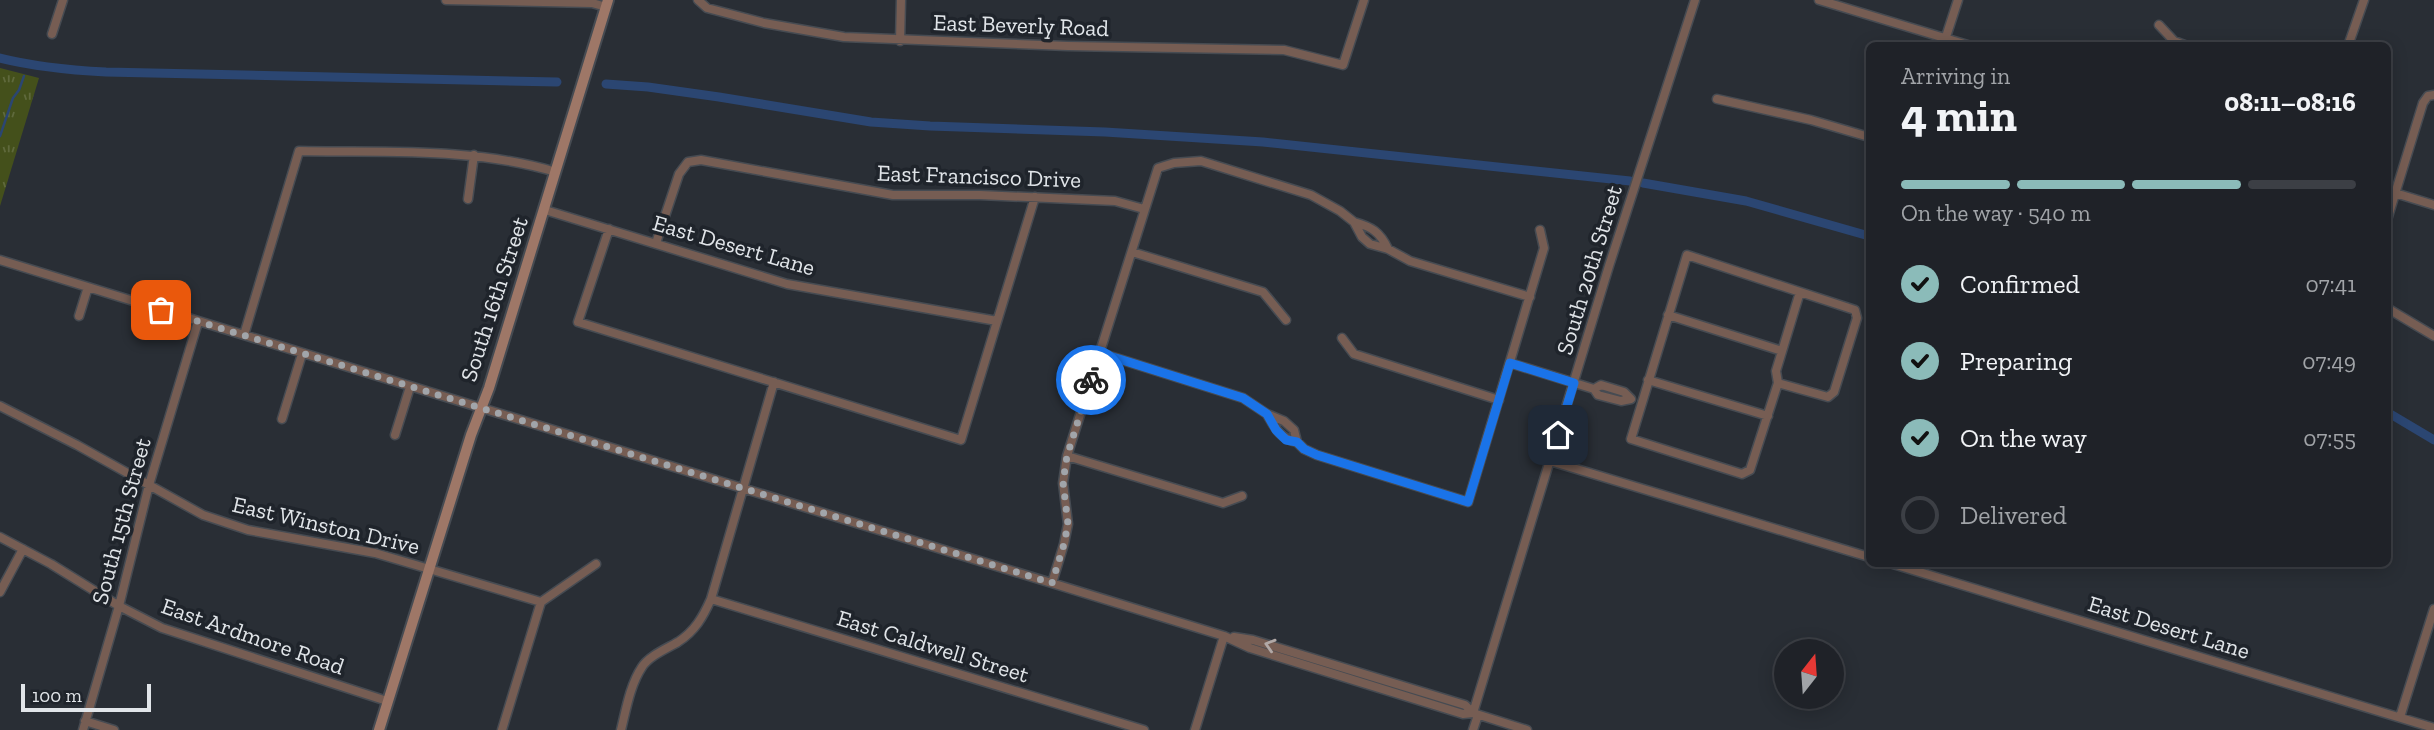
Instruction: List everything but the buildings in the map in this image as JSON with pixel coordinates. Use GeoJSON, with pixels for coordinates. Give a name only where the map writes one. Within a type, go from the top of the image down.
{"type":"FeatureCollection","features":[{"type":"Feature","properties":{"kind":"main road","name":"South 16th Street"},"geometry":{"type":"LineString","coordinates":[[379,730],[545,209],[607,4]]}},
{"type":"Feature","properties":{"kind":"street"},"geometry":{"type":"LineString","coordinates":[[52,34],[63,0]]}},
{"type":"Feature","properties":{"kind":"street"},"geometry":{"type":"LineString","coordinates":[[446,0],[607,4]]}},
{"type":"Feature","properties":{"kind":"street"},"geometry":{"type":"LineString","coordinates":[[900,41],[901,0]]}},
{"type":"Feature","properties":{"kind":"street","name":"East Beverly Road"},"geometry":{"type":"LineString","coordinates":[[699,2],[707,8],[796,30],[844,37],[900,41],[1284,50],[1343,65],[1364,0]]}},
{"type":"Feature","properties":{"kind":"street","name":"South 20th Street"},"geometry":{"type":"LineString","coordinates":[[1473,730],[1475,714],[1550,461],[1695,0]]}},
{"type":"Feature","properties":{"kind":"street"},"geometry":{"type":"LineString","coordinates":[[1819,0],[1945,42],[1958,0]]}},
{"type":"Feature","properties":{"kind":"street"},"geometry":{"type":"LineString","coordinates":[[2349,42],[2364,0]]}},
{"type":"Feature","properties":{"kind":"street"},"geometry":{"type":"LineString","coordinates":[[2159,25],[2177,42]]}},
{"type":"Feature","properties":{"kind":"street"},"geometry":{"type":"LineString","coordinates":[[2391,206],[2423,103],[2431,96]]}},
{"type":"Feature","properties":{"kind":"street"},"geometry":{"type":"LineString","coordinates":[[1717,99],[1811,120],[1866,136]]}},
{"type":"Feature","properties":{"kind":"street"},"geometry":{"type":"LineString","coordinates":[[244,335],[299,151],[474,155],[519,162],[556,172]]}},
{"type":"Feature","properties":{"kind":"street"},"geometry":{"type":"LineString","coordinates":[[468,199],[474,155]]}},
{"type":"Feature","properties":{"kind":"street","name":"East Francisco Drive"},"geometry":{"type":"LineString","coordinates":[[656,243],[678,174],[688,162],[701,160],[893,195],[1115,201],[1144,209]]}},
{"type":"Feature","properties":{"kind":"street"},"geometry":{"type":"LineString","coordinates":[[1052,583],[1068,524],[1063,482],[1067,456],[1157,168],[1174,163],[1201,161],[1311,195],[1354,222],[1362,237],[1370,244],[1388,249],[1410,261],[1530,297]]}},
{"type":"Feature","properties":{"kind":"street"},"geometry":{"type":"LineString","coordinates":[[2395,193],[2434,205]]}},
{"type":"Feature","properties":{"kind":"street"},"geometry":{"type":"LineString","coordinates":[[609,229],[578,322],[961,440],[1035,197]]}},
{"type":"Feature","properties":{"kind":"street","name":"East Desert Lane"},"geometry":{"type":"LineString","coordinates":[[545,209],[787,284],[998,321]]}},
{"type":"Feature","properties":{"kind":"street"},"geometry":{"type":"LineString","coordinates":[[1354,222],[1371,226],[1382,236],[1388,249]]}},
{"type":"Feature","properties":{"kind":"street"},"geometry":{"type":"LineString","coordinates":[[1100,353],[1243,398],[1267,414],[1276,430],[1286,440],[1297,442],[1317,455],[1468,502],[1544,248],[1540,230]]}},
{"type":"Feature","properties":{"kind":"street"},"geometry":{"type":"LineString","coordinates":[[1132,252],[1263,292],[1286,320]]}},
{"type":"Feature","properties":{"kind":"street"},"geometry":{"type":"LineString","coordinates":[[1778,383],[1828,397],[1834,392],[1857,318],[1855,310],[1800,292],[1687,256],[1631,439],[1742,474],[1750,470],[1778,383],[1776,371],[1800,292]]}},
{"type":"Feature","properties":{"kind":"street"},"geometry":{"type":"LineString","coordinates":[[0,260],[1224,636],[1253,640],[1465,705],[1475,714],[1527,730]]}},
{"type":"Feature","properties":{"kind":"street"},"geometry":{"type":"LineString","coordinates":[[79,316],[88,287]]}},
{"type":"Feature","properties":{"kind":"street"},"geometry":{"type":"LineString","coordinates":[[2391,310],[2434,336]]}},
{"type":"Feature","properties":{"kind":"street"},"geometry":{"type":"LineString","coordinates":[[1668,315],[1782,351]]}},
{"type":"Feature","properties":{"kind":"street","name":"South 15th Street"},"geometry":{"type":"LineString","coordinates":[[84,726],[149,485],[198,321]]}},
{"type":"Feature","properties":{"kind":"street"},"geometry":{"type":"LineString","coordinates":[[1342,338],[1354,354],[1499,400]]}},
{"type":"Feature","properties":{"kind":"street"},"geometry":{"type":"LineString","coordinates":[[282,419],[302,354]]}},
{"type":"Feature","properties":{"kind":"street"},"geometry":{"type":"LineString","coordinates":[[1510,363],[1594,388],[1598,395],[1621,401],[1631,399],[1642,402]]}},
{"type":"Feature","properties":{"kind":"street"},"geometry":{"type":"LineString","coordinates":[[1648,380],[1768,416]]}},
{"type":"Feature","properties":{"kind":"street"},"geometry":{"type":"LineString","coordinates":[[621,730],[633,686],[643,665],[692,631],[702,619],[774,382]]}},
{"type":"Feature","properties":{"kind":"street"},"geometry":{"type":"LineString","coordinates":[[395,435],[410,387]]}},
{"type":"Feature","properties":{"kind":"street","name":"East Winston Drive"},"geometry":{"type":"LineString","coordinates":[[0,407],[77,444],[203,515],[248,530],[375,553],[541,602]]}},
{"type":"Feature","properties":{"kind":"street"},"geometry":{"type":"LineString","coordinates":[[1067,456],[1223,503],[1242,496]]}},
{"type":"Feature","properties":{"kind":"street"},"geometry":{"type":"LineString","coordinates":[[1550,461],[1866,555]]}},
{"type":"Feature","properties":{"kind":"street","name":"East Ardmore Road"},"geometry":{"type":"LineString","coordinates":[[0,537],[118,606],[162,628],[387,701]]}},
{"type":"Feature","properties":{"kind":"street"},"geometry":{"type":"LineString","coordinates":[[0,592],[23,549]]}},
{"type":"Feature","properties":{"kind":"street"},"geometry":{"type":"LineString","coordinates":[[502,730],[541,602],[596,564]]}},
{"type":"Feature","properties":{"kind":"street","name":"East Desert Lane"},"geometry":{"type":"LineString","coordinates":[[1903,567],[2434,728]]}},
{"type":"Feature","properties":{"kind":"street","name":"East Caldwell Street"},"geometry":{"type":"LineString","coordinates":[[710,599],[1144,730]]}},
{"type":"Feature","properties":{"kind":"street"},"geometry":{"type":"LineString","coordinates":[[2399,717],[2434,609]]}},
{"type":"Feature","properties":{"kind":"street"},"geometry":{"type":"LineString","coordinates":[[1195,730],[1224,636]]}},
{"type":"Feature","properties":{"kind":"street"},"geometry":{"type":"LineString","coordinates":[[84,726],[114,730]]}},
{"type":"Feature","properties":{"kind":"green space"},"geometry":{"type":"Polygon","coordinates":[[[0,68],[39,78],[0,206],[0,68]]]}},
{"type":"Feature","properties":{"kind":"waterway"},"geometry":{"type":"LineString","coordinates":[[0,58],[53,68],[106,72],[557,82]]}},
{"type":"Feature","properties":{"kind":"waterway"},"geometry":{"type":"LineString","coordinates":[[0,136],[24,76]]}},
{"type":"Feature","properties":{"kind":"waterway"},"geometry":{"type":"LineString","coordinates":[[606,84],[719,97],[871,122],[1263,142],[1630,181]]}},
{"type":"Feature","properties":{"kind":"waterway"},"geometry":{"type":"LineString","coordinates":[[1643,183],[1746,201],[1866,235]]}},
{"type":"Feature","properties":{"kind":"waterway"},"geometry":{"type":"LineString","coordinates":[[2391,414],[2434,440]]}},
{"type":"Feature","properties":{"kind":"way so far"},"geometry":{"type":"LineString","coordinates":[[161,310],[1052,583],[1068,524],[1063,482],[1067,456],[1091,380]]}},
{"type":"Feature","properties":{"kind":"route"},"geometry":{"type":"LineString","coordinates":[[1091,380],[1100,353],[1203,385],[1254,404],[1267,414],[1276,430],[1286,440],[1297,442],[1317,455],[1468,502],[1510,363],[1574,383],[1558,435]]}}]}
